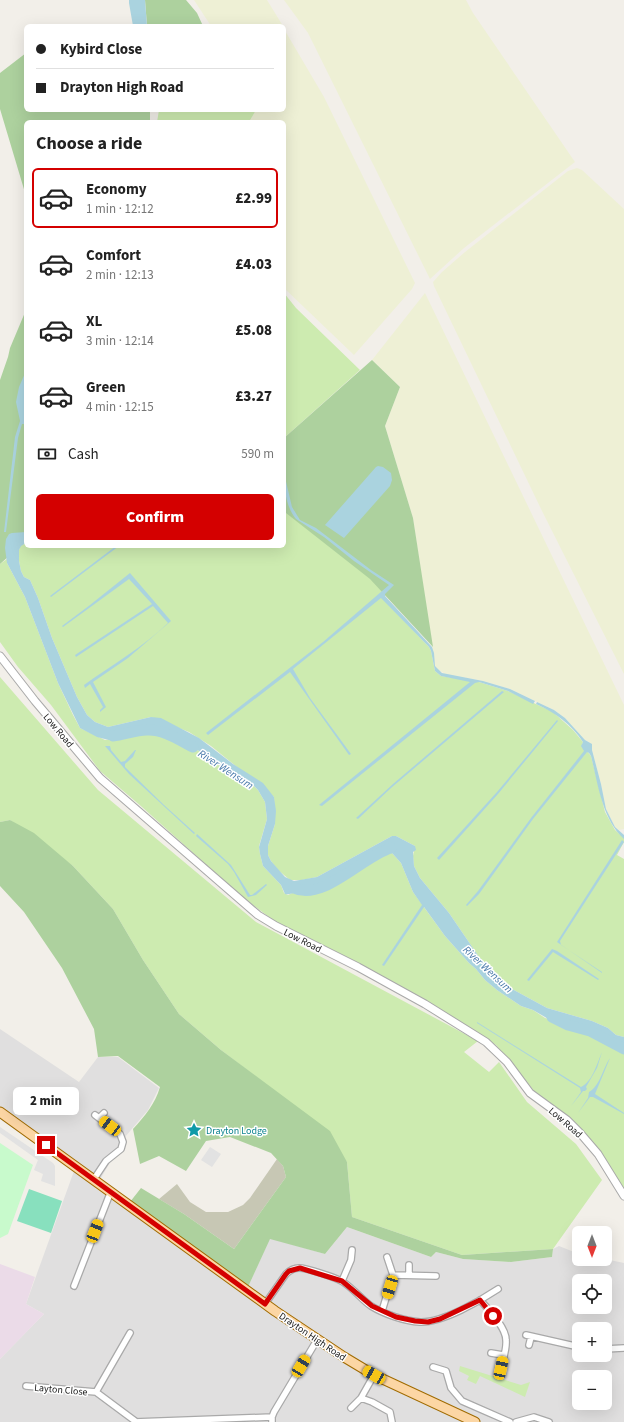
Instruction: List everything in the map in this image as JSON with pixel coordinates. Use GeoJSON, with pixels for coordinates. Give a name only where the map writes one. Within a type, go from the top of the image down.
{"type":"FeatureCollection","features":[{"type":"Feature","properties":{"kind":"main road","name":"Drayton High Road"},"geometry":{"type":"LineString","coordinates":[[0,1112],[317,1340],[374,1375],[474,1422]]}},
{"type":"Feature","properties":{"kind":"street","name":"Low Road"},"geometry":{"type":"LineString","coordinates":[[0,656],[35,702],[100,778],[258,915],[276,926],[358,967],[425,1004],[486,1042],[507,1062],[530,1093],[567,1120],[580,1133],[598,1154],[624,1196]]}},
{"type":"Feature","properties":{"kind":"street"},"geometry":{"type":"LineString","coordinates":[[94,1179],[106,1161],[121,1149],[123,1142],[120,1134],[97,1117],[104,1112]]}},
{"type":"Feature","properties":{"kind":"street"},"geometry":{"type":"LineString","coordinates":[[74,1286],[111,1191]]}},
{"type":"Feature","properties":{"kind":"street"},"geometry":{"type":"LineString","coordinates":[[342,1281],[351,1260],[352,1250]]}},
{"type":"Feature","properties":{"kind":"street"},"geometry":{"type":"LineString","coordinates":[[382,1311],[393,1275],[387,1258]]}},
{"type":"Feature","properties":{"kind":"street"},"geometry":{"type":"LineString","coordinates":[[409,1266],[409,1275]]}},
{"type":"Feature","properties":{"kind":"street"},"geometry":{"type":"LineString","coordinates":[[265,1304],[286,1274],[300,1268],[342,1281],[372,1306],[396,1317],[415,1321],[428,1322],[440,1319],[480,1300],[498,1289]]}},
{"type":"Feature","properties":{"kind":"street"},"geometry":{"type":"LineString","coordinates":[[393,1275],[436,1276]]}},
{"type":"Feature","properties":{"kind":"street"},"geometry":{"type":"LineString","coordinates":[[480,1300],[506,1334],[501,1368]]}},
{"type":"Feature","properties":{"kind":"street","name":"Layton Close"},"geometry":{"type":"LineString","coordinates":[[96,1392],[130,1333]]}},
{"type":"Feature","properties":{"kind":"street"},"geometry":{"type":"LineString","coordinates":[[530,1345],[529,1336],[572,1345]]}},
{"type":"Feature","properties":{"kind":"street"},"geometry":{"type":"LineString","coordinates":[[134,1422],[272,1420],[317,1340]]}},
{"type":"Feature","properties":{"kind":"street"},"geometry":{"type":"LineString","coordinates":[[612,1349],[624,1348]]}},
{"type":"Feature","properties":{"kind":"street"},"geometry":{"type":"LineString","coordinates":[[491,1352],[504,1355]]}},
{"type":"Feature","properties":{"kind":"street"},"geometry":{"type":"LineString","coordinates":[[433,1367],[446,1371],[451,1388],[462,1401],[510,1422]]}},
{"type":"Feature","properties":{"kind":"street"},"geometry":{"type":"LineString","coordinates":[[351,1408],[361,1398],[374,1375]]}},
{"type":"Feature","properties":{"kind":"street","name":"Layton Close"},"geometry":{"type":"LineString","coordinates":[[26,1386],[96,1392],[134,1422]]}},
{"type":"Feature","properties":{"kind":"street"},"geometry":{"type":"LineString","coordinates":[[361,1398],[390,1412],[392,1422]]}},
{"type":"Feature","properties":{"kind":"street"},"geometry":{"type":"LineString","coordinates":[[516,1422],[534,1417],[549,1422]]}},
{"type":"Feature","properties":{"kind":"shaded area"},"geometry":{"type":"Polygon","coordinates":[[[194,0],[267,0],[282,24],[210,24],[194,0]]]}},
{"type":"Feature","properties":{"kind":"shaded area"},"geometry":{"type":"Polygon","coordinates":[[[284,0],[466,0],[473,13],[575,162],[464,248],[430,279],[308,33],[284,0]]]}},
{"type":"Feature","properties":{"kind":"shaded area"},"geometry":{"type":"Polygon","coordinates":[[[286,32],[324,97],[415,283],[412,289],[354,355],[286,290],[286,120],[250,120],[255,112],[286,112],[286,32]]]}},
{"type":"Feature","properties":{"kind":"shaded area"},"geometry":{"type":"Polygon","coordinates":[[[577,168],[582,170],[624,209],[624,674],[542,511],[433,282],[465,252],[568,171],[577,168]]]}},
{"type":"Feature","properties":{"kind":"shaded area"},"geometry":{"type":"Polygon","coordinates":[[[425,293],[624,705],[624,829],[619,830],[615,827],[606,809],[592,747],[589,742],[585,740],[565,718],[554,710],[510,689],[483,681],[445,674],[435,666],[413,518],[385,426],[400,387],[372,360],[425,293]]]}},
{"type":"Feature","properties":{"kind":"shaded area"},"geometry":{"type":"Polygon","coordinates":[[[0,1029],[79,1082],[98,1057],[118,1057],[159,1088],[148,1110],[125,1137],[95,1188],[125,1209],[156,1224],[248,1287],[270,1238],[325,1254],[347,1227],[431,1257],[436,1252],[463,1259],[511,1262],[552,1257],[553,1249],[559,1246],[572,1251],[572,1266],[612,1266],[612,1260],[624,1263],[624,1422],[0,1422],[0,1359],[44,1314],[26,1304],[74,1171],[0,1119],[0,1029]]]}},
{"type":"Feature","properties":{"kind":"shaded area"},"geometry":{"type":"Polygon","coordinates":[[[0,1127],[53,1163],[55,1166],[55,1186],[41,1181],[43,1174],[34,1170],[38,1160],[0,1133],[0,1127]]]}},
{"type":"Feature","properties":{"kind":"shaded area"},"geometry":{"type":"Polygon","coordinates":[[[210,1147],[221,1154],[212,1167],[201,1160],[210,1147]]]}},
{"type":"Feature","properties":{"kind":"shaded area"},"geometry":{"type":"Polygon","coordinates":[[[277,1159],[283,1166],[286,1177],[234,1249],[184,1214],[159,1199],[177,1184],[190,1202],[206,1212],[228,1212],[243,1205],[250,1198],[277,1159]]]}},
{"type":"Feature","properties":{"kind":"shaded area"},"geometry":{"type":"Polygon","coordinates":[[[0,1264],[35,1277],[26,1304],[44,1314],[0,1359],[0,1264]]]}},
{"type":"Feature","properties":{"kind":"green space"},"geometry":{"type":"Polygon","coordinates":[[[145,0],[186,0],[197,13],[202,24],[147,24],[145,0]]]}},
{"type":"Feature","properties":{"kind":"green space"},"geometry":{"type":"Polygon","coordinates":[[[24,55],[24,112],[150,112],[150,120],[24,120],[24,189],[0,109],[0,73],[24,55]]]}},
{"type":"Feature","properties":{"kind":"green space"},"geometry":{"type":"Polygon","coordinates":[[[159,112],[255,112],[250,120],[157,120],[159,112]]]}},
{"type":"Feature","properties":{"kind":"green space"},"geometry":{"type":"Polygon","coordinates":[[[286,296],[296,308],[360,370],[286,436],[286,296]]]}},
{"type":"Feature","properties":{"kind":"green space"},"geometry":{"type":"Polygon","coordinates":[[[24,315],[24,543],[0,564],[0,380],[10,348],[24,315]]]}},
{"type":"Feature","properties":{"kind":"green space"},"geometry":{"type":"Polygon","coordinates":[[[372,360],[400,387],[385,426],[413,518],[433,647],[370,579],[286,513],[286,436],[372,360]]]}},
{"type":"Feature","properties":{"kind":"green space"},"geometry":{"type":"Polygon","coordinates":[[[286,489],[390,585],[379,595],[429,647],[435,671],[441,676],[479,682],[508,691],[553,712],[573,730],[583,742],[582,745],[591,756],[605,812],[615,830],[624,838],[624,842],[617,855],[624,859],[624,1037],[616,1035],[608,1028],[592,1021],[547,1008],[512,989],[496,975],[479,957],[449,913],[420,878],[414,866],[413,856],[415,846],[396,836],[392,836],[317,877],[302,880],[290,880],[278,870],[268,855],[268,846],[275,824],[274,797],[211,746],[189,732],[151,717],[108,727],[95,722],[87,715],[77,697],[52,638],[30,580],[24,577],[21,571],[19,561],[20,546],[24,544],[24,548],[286,548],[286,489]]]}},
{"type":"Feature","properties":{"kind":"green space"},"geometry":{"type":"Polygon","coordinates":[[[7,559],[7,563],[25,597],[58,683],[80,728],[105,740],[118,738],[140,727],[154,726],[201,752],[237,778],[253,785],[258,790],[265,802],[267,819],[259,846],[263,866],[281,885],[284,893],[288,895],[294,892],[310,891],[373,855],[384,852],[392,853],[401,863],[413,892],[445,936],[485,980],[521,1006],[533,1010],[545,1018],[592,1031],[608,1042],[624,1049],[624,1189],[599,1151],[572,1120],[535,1092],[496,1045],[443,1011],[390,981],[281,926],[241,896],[100,771],[51,705],[18,667],[0,642],[0,564],[7,559]]]}},
{"type":"Feature","properties":{"kind":"green space"},"geometry":{"type":"Polygon","coordinates":[[[0,677],[98,790],[256,922],[478,1041],[464,1052],[489,1072],[499,1062],[527,1102],[576,1144],[602,1180],[553,1249],[462,1255],[352,1217],[347,1162],[272,1089],[221,1050],[179,1014],[143,960],[113,909],[73,866],[10,820],[0,822],[0,677]]]}},
{"type":"Feature","properties":{"kind":"green space"},"geometry":{"type":"Polygon","coordinates":[[[10,820],[34,833],[73,866],[113,909],[143,960],[179,1014],[221,1050],[330,1131],[347,1162],[352,1217],[462,1255],[553,1249],[552,1257],[511,1262],[463,1259],[436,1252],[431,1257],[347,1227],[325,1254],[270,1239],[248,1287],[130,1202],[141,1188],[184,1214],[234,1249],[286,1177],[283,1166],[271,1153],[230,1137],[206,1141],[186,1171],[159,1156],[140,1164],[133,1129],[149,1110],[160,1087],[118,1056],[98,1057],[94,1029],[62,968],[24,912],[0,886],[0,822],[10,820]]]}},
{"type":"Feature","properties":{"kind":"green space"},"geometry":{"type":"Polygon","coordinates":[[[0,1143],[33,1165],[8,1234],[0,1238],[0,1143]]]}},
{"type":"Feature","properties":{"kind":"green space"},"geometry":{"type":"Polygon","coordinates":[[[29,1189],[62,1201],[51,1233],[17,1221],[29,1189]]]}},
{"type":"Feature","properties":{"kind":"green space"},"geometry":{"type":"Polygon","coordinates":[[[460,1366],[521,1385],[530,1382],[525,1397],[480,1376],[476,1384],[467,1380],[469,1376],[459,1371],[460,1366]]]}},
{"type":"Feature","properties":{"kind":"water"},"geometry":{"type":"Polygon","coordinates":[[[129,0],[145,0],[147,24],[133,24],[129,0]]]}},
{"type":"Feature","properties":{"kind":"water"},"geometry":{"type":"Polygon","coordinates":[[[24,376],[24,424],[22,424],[18,438],[6,532],[4,532],[15,437],[20,421],[16,402],[19,387],[24,376]]]}},
{"type":"Feature","properties":{"kind":"water"},"geometry":{"type":"Polygon","coordinates":[[[378,466],[383,467],[391,473],[392,480],[390,486],[344,538],[325,525],[378,466]]]}},
{"type":"Feature","properties":{"kind":"water"},"geometry":{"type":"Polygon","coordinates":[[[286,482],[292,507],[300,520],[316,528],[371,570],[394,585],[385,594],[385,596],[432,647],[435,666],[442,673],[483,681],[510,689],[535,701],[533,704],[508,691],[479,682],[475,683],[322,806],[319,805],[470,682],[441,676],[435,671],[429,647],[381,598],[293,669],[310,698],[351,754],[349,755],[290,672],[208,735],[206,733],[323,642],[389,585],[354,561],[324,537],[296,519],[286,498],[286,482]]]}},
{"type":"Feature","properties":{"kind":"water"},"geometry":{"type":"Polygon","coordinates":[[[24,532],[24,544],[19,550],[21,571],[24,577],[30,580],[38,598],[52,638],[77,697],[87,715],[95,722],[108,727],[151,717],[161,718],[199,738],[233,764],[263,783],[274,797],[276,811],[275,824],[268,846],[268,855],[271,861],[285,877],[294,881],[317,877],[392,836],[396,836],[415,846],[416,850],[413,852],[414,866],[420,878],[449,913],[479,957],[512,989],[547,1008],[592,1021],[608,1028],[616,1035],[624,1037],[624,1049],[608,1042],[592,1031],[552,1021],[533,1010],[521,1006],[497,990],[485,980],[445,936],[424,907],[384,966],[382,965],[422,905],[413,892],[401,863],[392,853],[385,852],[370,857],[335,881],[326,885],[285,894],[281,885],[263,866],[259,847],[267,819],[265,802],[258,790],[253,785],[237,778],[201,752],[154,726],[140,727],[118,738],[109,740],[97,737],[80,728],[58,683],[25,597],[7,563],[5,548],[6,539],[9,534],[24,532]]]}},
{"type":"Feature","properties":{"kind":"water"},"geometry":{"type":"Polygon","coordinates":[[[113,548],[116,548],[51,597],[50,596],[113,548]]]}},
{"type":"Feature","properties":{"kind":"water"},"geometry":{"type":"Polygon","coordinates":[[[130,573],[171,621],[128,658],[93,682],[106,707],[100,712],[103,707],[90,684],[85,688],[84,685],[138,648],[168,623],[153,606],[76,657],[75,655],[152,604],[129,579],[63,627],[62,626],[130,573]]]}},
{"type":"Feature","properties":{"kind":"water"},"geometry":{"type":"Polygon","coordinates":[[[502,691],[504,692],[391,788],[358,819],[356,818],[393,784],[502,691]]]}},
{"type":"Feature","properties":{"kind":"water"},"geometry":{"type":"Polygon","coordinates":[[[537,702],[554,710],[565,718],[585,740],[592,744],[592,750],[606,809],[615,827],[624,835],[624,839],[611,822],[606,811],[591,756],[587,752],[533,819],[479,894],[467,906],[466,905],[478,891],[531,818],[584,751],[581,746],[583,742],[568,724],[550,711],[536,704],[537,702]]]}},
{"type":"Feature","properties":{"kind":"water"},"geometry":{"type":"Polygon","coordinates":[[[557,720],[558,721],[498,794],[439,860],[437,858],[497,792],[557,720]]]}},
{"type":"Feature","properties":{"kind":"water"},"geometry":{"type":"Polygon","coordinates":[[[105,746],[110,746],[111,750],[121,762],[125,761],[136,750],[133,757],[125,764],[125,767],[195,833],[194,834],[129,774],[105,746]]]}},
{"type":"Feature","properties":{"kind":"water"},"geometry":{"type":"Polygon","coordinates":[[[197,834],[231,865],[250,895],[266,884],[267,885],[256,895],[248,897],[228,864],[196,836],[197,834]]]}},
{"type":"Feature","properties":{"kind":"water"},"geometry":{"type":"Polygon","coordinates":[[[622,840],[624,842],[560,941],[561,945],[557,942],[622,840]]]}},
{"type":"Feature","properties":{"kind":"water"},"geometry":{"type":"Polygon","coordinates":[[[552,949],[599,979],[598,980],[553,952],[529,981],[527,980],[552,949]]]}},
{"type":"Feature","properties":{"kind":"water"},"geometry":{"type":"Polygon","coordinates":[[[569,950],[602,972],[602,973],[569,950]]]}},
{"type":"Feature","properties":{"kind":"water"},"geometry":{"type":"Polygon","coordinates":[[[477,1022],[581,1087],[589,1081],[592,1076],[602,1052],[597,1068],[586,1087],[587,1089],[583,1091],[571,1106],[581,1092],[580,1088],[477,1022]]]}},
{"type":"Feature","properties":{"kind":"water"},"geometry":{"type":"Polygon","coordinates":[[[610,1058],[595,1094],[624,1114],[593,1097],[590,1097],[578,1113],[588,1098],[589,1092],[599,1081],[610,1058]]]}},
{"type":"Feature","properties":{"kind":"waterway","name":"River Wensum"},"geometry":{"type":"LineString","coordinates":[[113,736],[138,731],[153,730],[171,736],[193,747]]}},
{"type":"Feature","properties":{"kind":"waterway","name":"River Wensum"},"geometry":{"type":"LineString","coordinates":[[294,888],[305,891],[317,889],[330,884],[368,860],[391,848]]}},
{"type":"Feature","properties":{"kind":"waterway","name":"River Wensum"},"geometry":{"type":"LineString","coordinates":[[552,1017],[568,1025],[590,1031],[624,1049]]}},
{"type":"Feature","properties":{"kind":"place","name":"Drayton Lodge"},"geometry":{"type":"Point","coordinates":[194,1130]}},
{"type":"Feature","properties":{"kind":"route"},"geometry":{"type":"LineString","coordinates":[[46,1145],[265,1304],[286,1274],[289,1271],[300,1268],[342,1281],[372,1306],[396,1317],[428,1322],[440,1319],[480,1300],[493,1316]]}}]}
